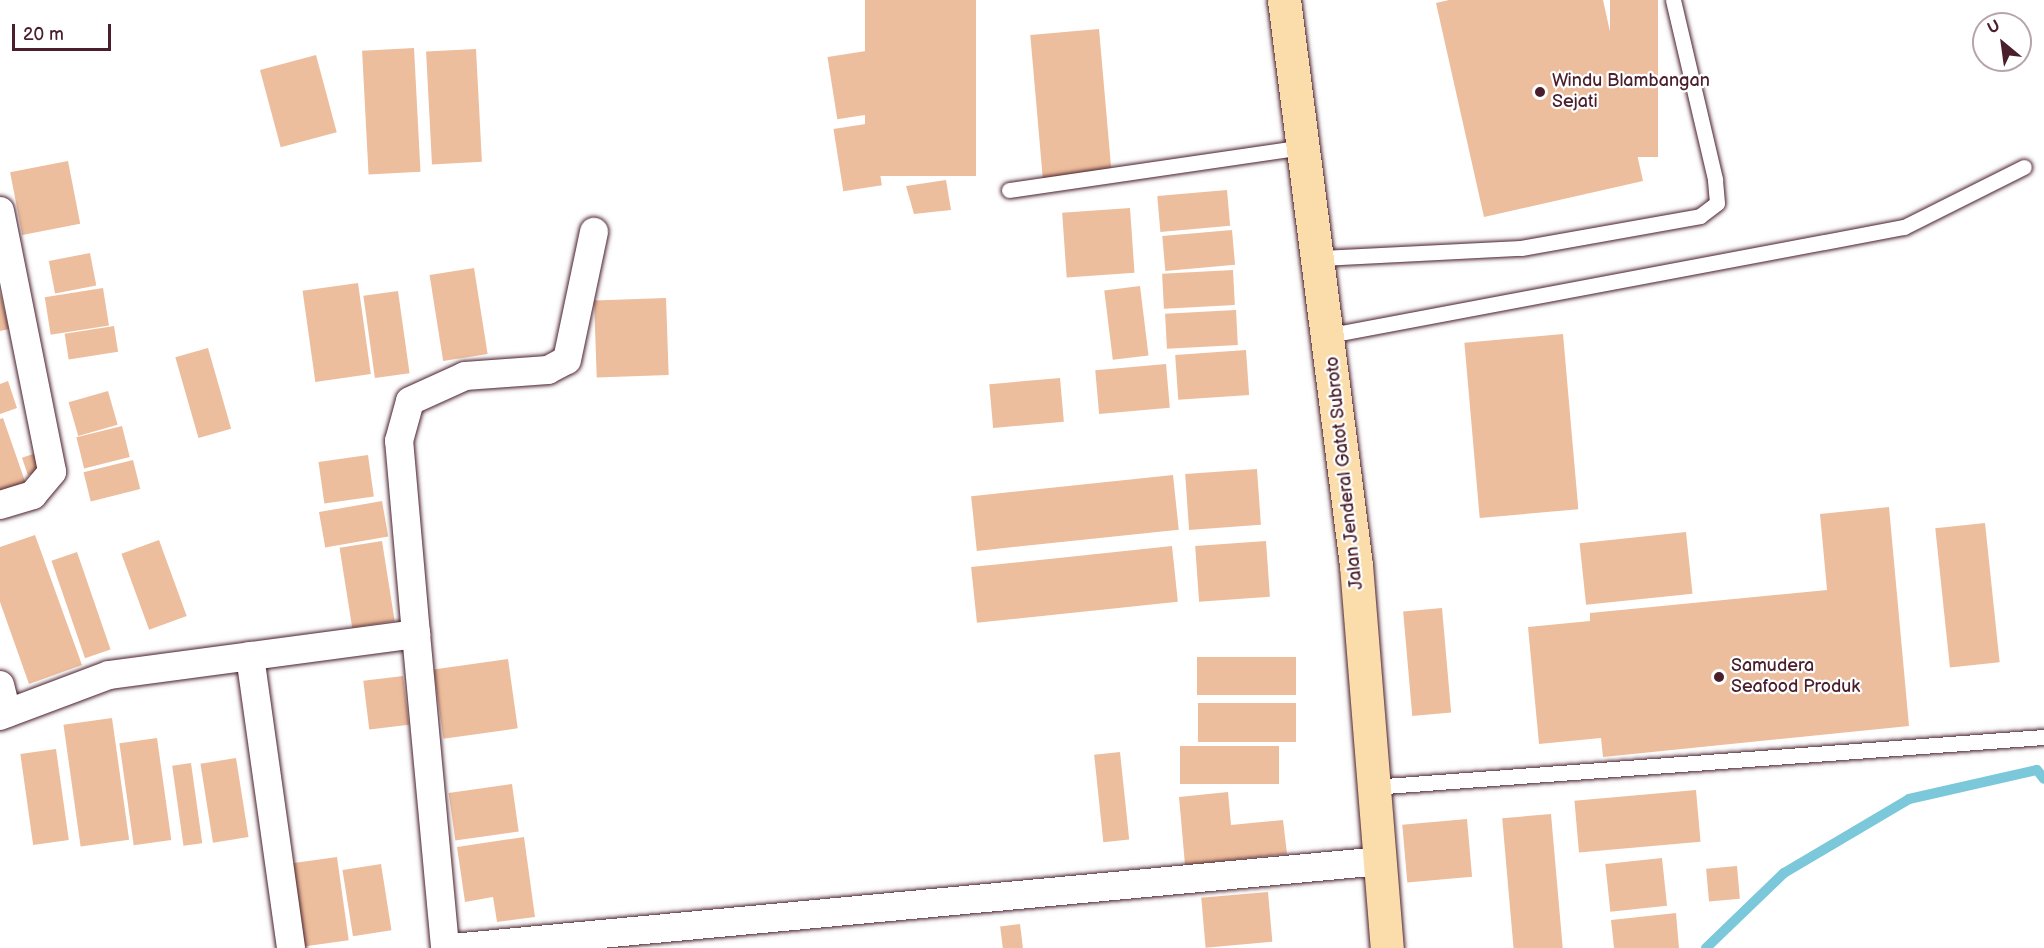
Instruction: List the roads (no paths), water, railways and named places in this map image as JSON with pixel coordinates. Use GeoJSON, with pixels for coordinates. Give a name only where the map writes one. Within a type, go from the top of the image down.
{"type":"FeatureCollection","features":[{"type":"Feature","properties":{"kind":"highway","name":"Jalan Jenderal Gatot Subroto"},"geometry":{"type":"LineString","coordinates":[[1284,0],[1302,147],[1321,258],[1356,565],[1372,787],[1387,948]]}},
{"type":"Feature","properties":{"kind":"street"},"geometry":{"type":"LineString","coordinates":[[0,211],[12,353],[52,472],[33,495],[0,505]]}},
{"type":"Feature","properties":{"kind":"street"},"geometry":{"type":"LineString","coordinates":[[445,948],[399,441],[410,401],[465,376],[548,370],[567,360],[594,232]]}},
{"type":"Feature","properties":{"kind":"street"},"geometry":{"type":"LineString","coordinates":[[0,685],[4,715],[109,675],[416,634]]}},
{"type":"Feature","properties":{"kind":"street"},"geometry":{"type":"LineString","coordinates":[[250,656],[291,948]]}},
{"type":"Feature","properties":{"kind":"street"},"geometry":{"type":"LineString","coordinates":[[452,948],[1380,861]]}},
{"type":"Feature","properties":{"kind":"lane"},"geometry":{"type":"LineString","coordinates":[[1321,258],[1521,248],[1700,216],[1717,203],[1715,179],[1673,0]]}},
{"type":"Feature","properties":{"kind":"lane"},"geometry":{"type":"LineString","coordinates":[[1009,190],[1302,147]]}},
{"type":"Feature","properties":{"kind":"lane"},"geometry":{"type":"LineString","coordinates":[[1330,335],[1904,227],[2024,167]]}},
{"type":"Feature","properties":{"kind":"lane"},"geometry":{"type":"LineString","coordinates":[[1372,787],[2044,737]]}},
{"type":"Feature","properties":{"kind":"waterway"},"geometry":{"type":"LineString","coordinates":[[1706,948],[1784,873],[1909,799],[2037,770],[2044,779]]}},
{"type":"Feature","properties":{"kind":"place","name":"Windu Blambangan Sejati"},"geometry":{"type":"Point","coordinates":[1540,92]}},
{"type":"Feature","properties":{"kind":"place","name":"Samudera Seafood Produk"},"geometry":{"type":"Point","coordinates":[1719,677]}}]}
